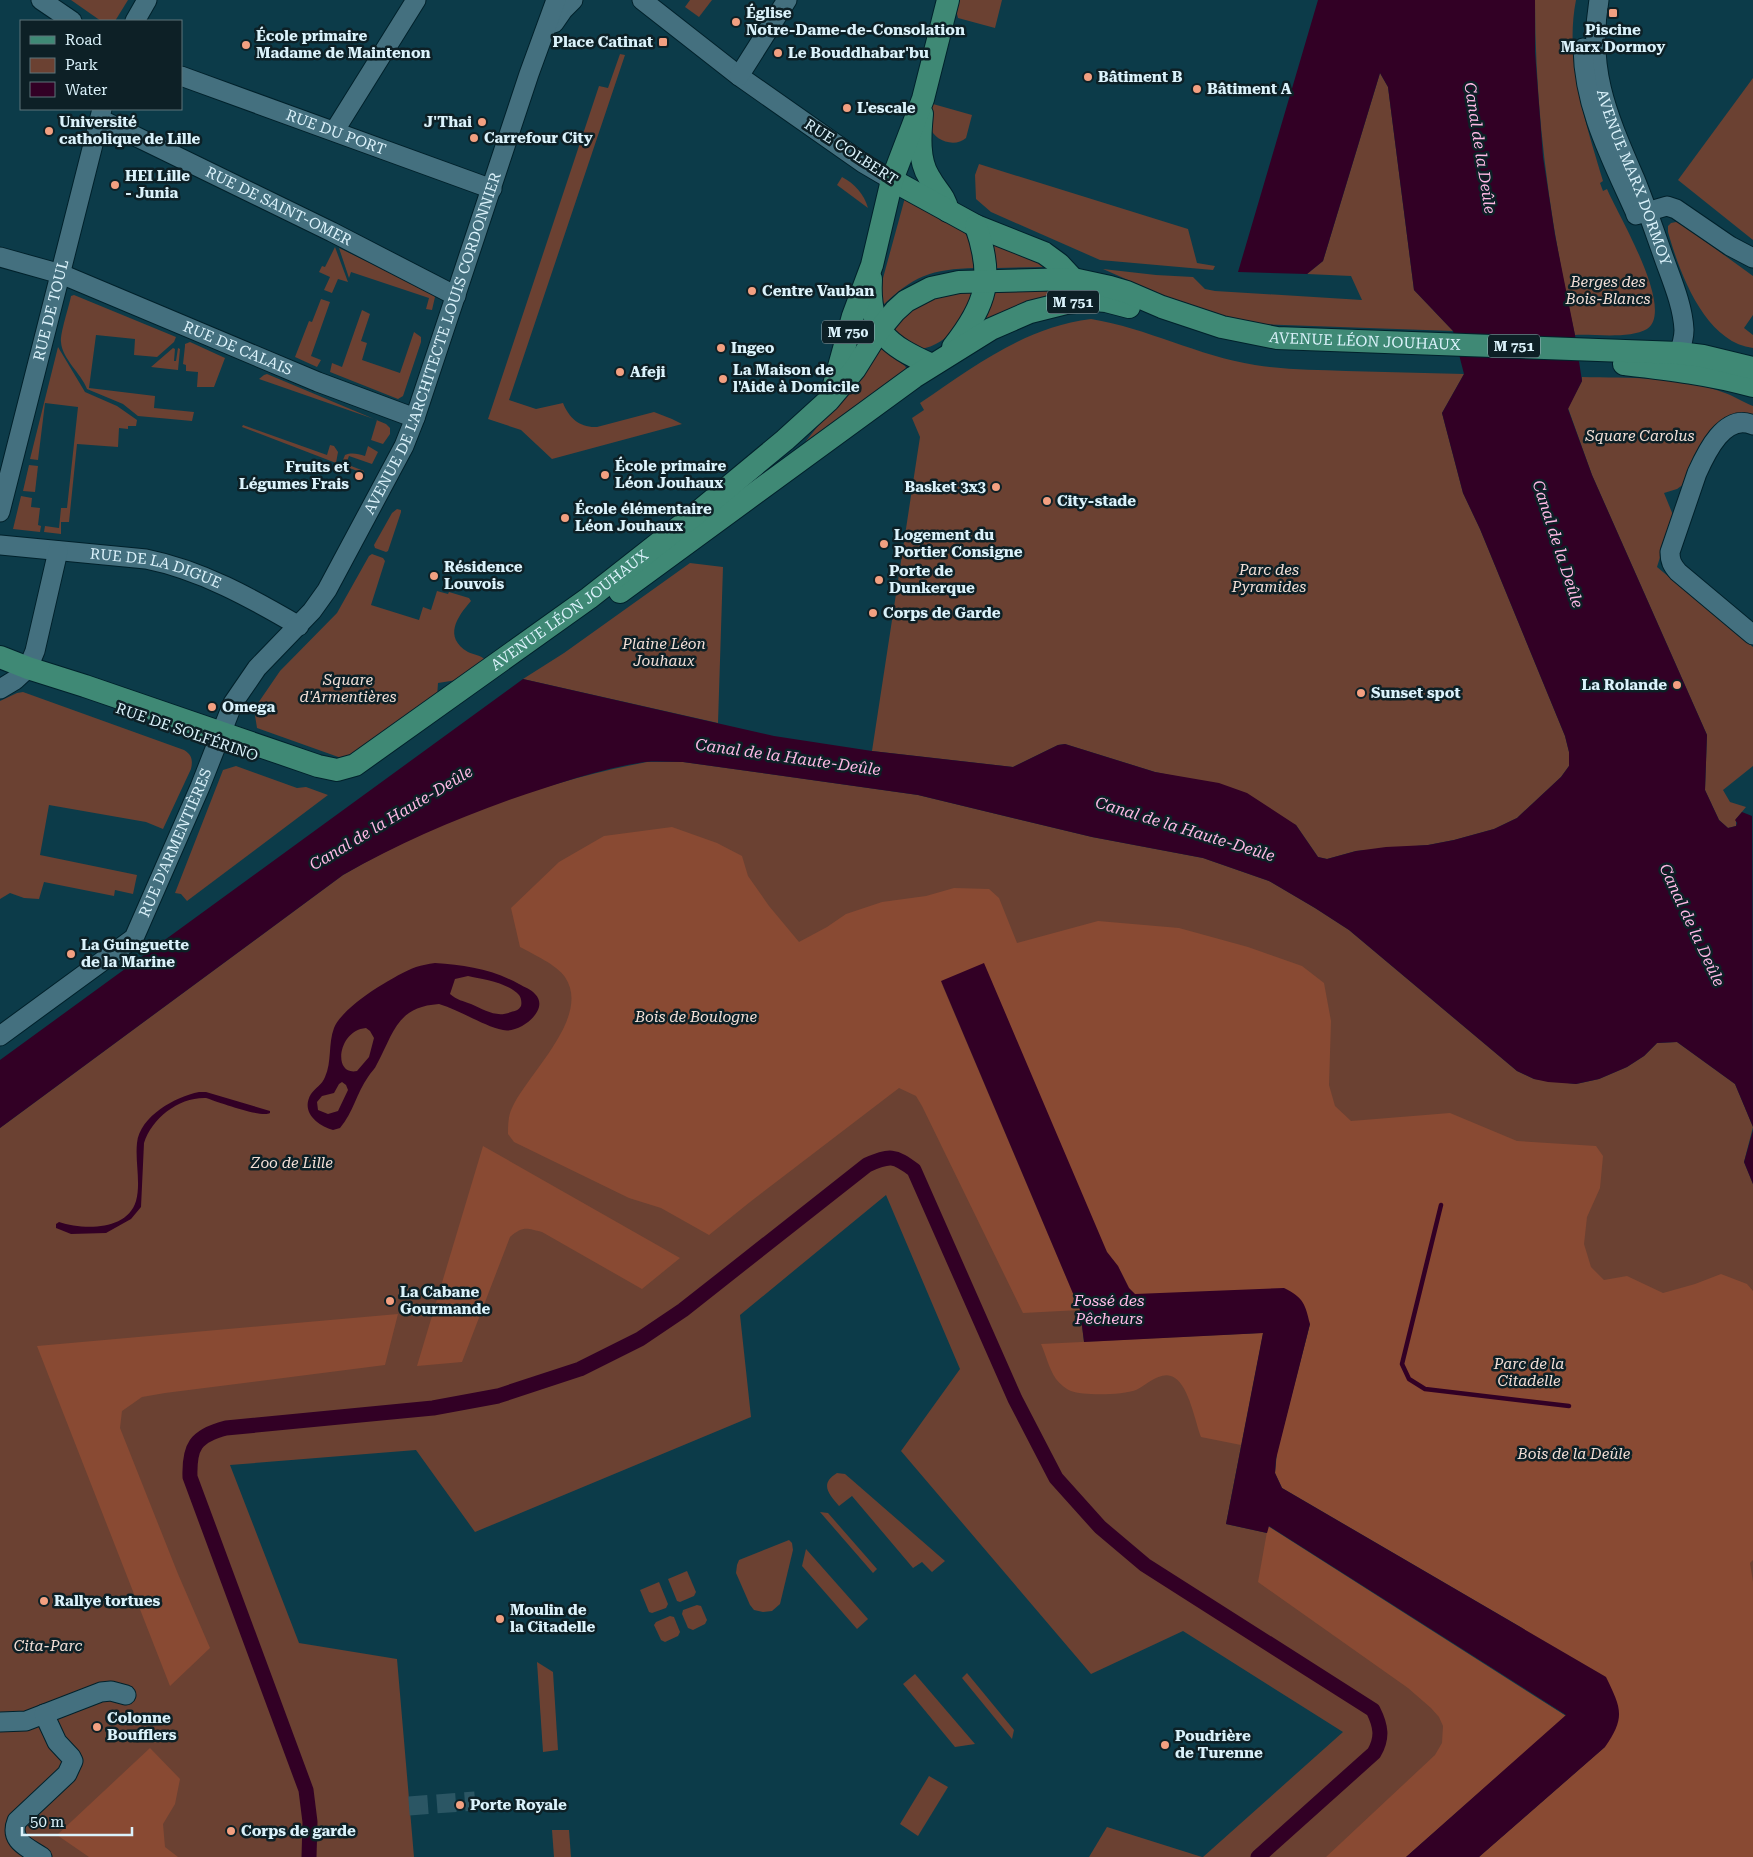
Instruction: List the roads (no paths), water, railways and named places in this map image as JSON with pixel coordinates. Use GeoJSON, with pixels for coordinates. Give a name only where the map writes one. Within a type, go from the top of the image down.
{"type":"FeatureCollection","features":[{"type":"Feature","properties":{"kind":"main road","name":"M 750"},"geometry":{"type":"LineString","coordinates":[[830,400],[853,316],[872,265],[892,180],[923,99],[948,0]]}},
{"type":"Feature","properties":{"kind":"main road","name":"M 750"},"geometry":{"type":"LineString","coordinates":[[923,99],[922,159],[929,177],[945,198],[948,211]]}},
{"type":"Feature","properties":{"kind":"main road","name":"RUE COLBERT"},"geometry":{"type":"LineString","coordinates":[[892,180],[976,226],[1044,254],[1059,264],[1073,279]]}},
{"type":"Feature","properties":{"kind":"main road","name":"AVENUE LÉON JOUHAUX"},"geometry":{"type":"LineString","coordinates":[[939,360],[969,327],[980,306],[986,280],[985,257],[976,226]]}},
{"type":"Feature","properties":{"kind":"main road"},"geometry":{"type":"LineString","coordinates":[[872,265],[871,304],[880,329],[886,338],[905,353],[939,360]]}},
{"type":"Feature","properties":{"kind":"main road","name":"AVENUE LÉON JOUHAUX"},"geometry":{"type":"LineString","coordinates":[[348,776],[365,759],[589,598],[697,513],[785,440],[830,400],[855,368],[880,329],[895,310],[925,290],[945,284],[986,280],[1073,279],[1110,286],[1202,321],[1259,335],[1406,349],[1624,357],[1677,361]]}},
{"type":"Feature","properties":{"kind":"main road","name":"AVENUE LÉON JOUHAUX"},"geometry":{"type":"LineString","coordinates":[[348,776],[368,773],[939,360],[990,329],[1017,317],[1066,303],[1094,300],[1124,306],[1206,336],[1264,350],[1313,354],[1406,349]]}},
{"type":"Feature","properties":{"kind":"main road"},"geometry":{"type":"LineString","coordinates":[[1677,361],[1703,356],[1753,368]]}},
{"type":"Feature","properties":{"kind":"main road"},"geometry":{"type":"LineString","coordinates":[[1677,361],[1722,378],[1753,386]]}},
{"type":"Feature","properties":{"kind":"main road","name":"RUE DE SOLFÉRINO"},"geometry":{"type":"LineString","coordinates":[[0,657],[28,668],[64,688],[219,737],[330,783],[345,785],[348,776]]}},
{"type":"Feature","properties":{"kind":"street"},"geometry":{"type":"LineString","coordinates":[[40,0],[70,20]]}},
{"type":"Feature","properties":{"kind":"street"},"geometry":{"type":"LineString","coordinates":[[135,20],[148,0]]}},
{"type":"Feature","properties":{"kind":"street"},"geometry":{"type":"LineString","coordinates":[[335,130],[416,0]]}},
{"type":"Feature","properties":{"kind":"street","name":"AVENUE DE L'ARCHITECTE LOUIS CORDONNIER"},"geometry":{"type":"LineString","coordinates":[[299,626],[327,590],[404,446],[556,0]]}},
{"type":"Feature","properties":{"kind":"street","name":"AVENUE DE L'ARCHITECTE LOUIS CORDONNIER"},"geometry":{"type":"LineString","coordinates":[[539,47],[558,16],[573,0]]}},
{"type":"Feature","properties":{"kind":"street","name":"RUE COLBERT"},"geometry":{"type":"LineString","coordinates":[[642,0],[740,76],[863,163],[892,180]]}},
{"type":"Feature","properties":{"kind":"street"},"geometry":{"type":"LineString","coordinates":[[740,76],[787,0]]}},
{"type":"Feature","properties":{"kind":"street","name":"AVENUE MARX DORMOY"},"geometry":{"type":"LineString","coordinates":[[1587,0],[1583,25],[1587,89],[1606,147],[1642,213]]}},
{"type":"Feature","properties":{"kind":"street","name":"AVENUE MARX DORMOY"},"geometry":{"type":"LineString","coordinates":[[1599,0],[1595,40],[1597,70],[1603,100],[1642,213],[1678,300],[1684,328],[1684,339],[1677,361]]}},
{"type":"Feature","properties":{"kind":"street","name":"RUE DU PORT"},"geometry":{"type":"LineString","coordinates":[[182,76],[335,130],[492,189]]}},
{"type":"Feature","properties":{"kind":"street","name":"RUE DE TOUL"},"geometry":{"type":"LineString","coordinates":[[0,512],[101,114]]}},
{"type":"Feature","properties":{"kind":"street","name":"RUE DE SAINT-OMER"},"geometry":{"type":"LineString","coordinates":[[101,114],[456,296]]}},
{"type":"Feature","properties":{"kind":"street"},"geometry":{"type":"LineString","coordinates":[[1642,213],[1667,206],[1676,209],[1730,246],[1753,258]]}},
{"type":"Feature","properties":{"kind":"street","name":"RUE DE CALAIS"},"geometry":{"type":"LineString","coordinates":[[0,257],[61,274],[310,379],[415,418]]}},
{"type":"Feature","properties":{"kind":"street"},"geometry":{"type":"LineString","coordinates":[[1753,425],[1743,422],[1733,424],[1724,430],[1703,461],[1697,473],[1670,552],[1671,563],[1678,572],[1753,635]]}},
{"type":"Feature","properties":{"kind":"street","name":"RUE DE LA DIGUE"},"geometry":{"type":"LineString","coordinates":[[0,545],[146,559],[181,568],[244,595],[299,626]]}},
{"type":"Feature","properties":{"kind":"street"},"geometry":{"type":"LineString","coordinates":[[0,689],[15,680],[28,668],[35,651],[58,551]]}},
{"type":"Feature","properties":{"kind":"street","name":"RUE D'ARMENTIÈRES"},"geometry":{"type":"LineString","coordinates":[[0,1036],[134,938],[200,787],[233,703],[250,678],[274,649],[299,626]]}},
{"type":"Feature","properties":{"kind":"street"},"geometry":{"type":"LineString","coordinates":[[0,1722],[26,1721],[100,1692],[111,1691],[126,1695]]}},
{"type":"Feature","properties":{"kind":"street"},"geometry":{"type":"LineString","coordinates":[[42,1857],[16,1839],[13,1829],[16,1821],[67,1774],[73,1762],[71,1757],[57,1742],[44,1714]]}},
{"type":"Feature","properties":{"kind":"water"},"geometry":{"type":"Polygon","coordinates":[[[1318,0],[1535,0],[1535,52],[1543,157],[1555,235],[1582,381],[1568,409],[1592,475],[1707,735],[1705,790],[1719,820],[1728,828],[1736,826],[1735,820],[1742,812],[1752,816],[1753,1127],[1735,1084],[1677,1042],[1657,1043],[1644,1056],[1627,1067],[1599,1079],[1576,1084],[1534,1079],[1517,1071],[1349,930],[1269,881],[1203,858],[1092,837],[918,795],[683,762],[645,762],[593,773],[559,783],[466,816],[384,853],[343,875],[0,1128],[0,1060],[523,679],[774,736],[872,751],[1013,767],[1058,745],[1065,744],[1155,772],[1219,783],[1247,793],[1296,825],[1318,857],[1327,859],[1356,851],[1428,845],[1454,840],[1494,829],[1517,818],[1561,777],[1569,766],[1569,752],[1565,736],[1480,529],[1463,493],[1442,413],[1464,374],[1453,331],[1414,290],[1388,87],[1380,73],[1323,261],[1307,274],[1238,272],[1318,0]]]}},
{"type":"Feature","properties":{"kind":"water"},"geometry":{"type":"Polygon","coordinates":[[[435,963],[478,969],[509,979],[535,994],[539,1000],[539,1007],[531,1020],[524,1025],[510,1030],[495,1028],[439,1004],[414,1010],[398,1024],[340,1128],[333,1130],[317,1122],[309,1112],[308,1101],[311,1094],[325,1077],[329,1065],[332,1034],[339,1019],[358,1001],[382,984],[416,967],[435,963]],[[468,976],[455,979],[450,994],[455,998],[495,1014],[506,1014],[521,1006],[520,996],[509,987],[468,976]],[[366,1028],[349,1036],[342,1052],[341,1060],[344,1067],[349,1071],[357,1071],[369,1057],[374,1038],[366,1028]],[[342,1082],[334,1093],[322,1096],[317,1102],[318,1110],[328,1114],[338,1111],[348,1090],[342,1082]]]}},
{"type":"Feature","properties":{"kind":"water","name":"Fossé des Pêcheurs"},"geometry":{"type":"Polygon","coordinates":[[[984,963],[1107,1252],[1118,1266],[1129,1288],[1135,1294],[1284,1288],[1303,1302],[1310,1324],[1276,1459],[1275,1473],[1282,1488],[1606,1677],[1619,1712],[1616,1728],[1605,1747],[1479,1857],[1406,1857],[1566,1715],[1269,1526],[1267,1533],[1226,1524],[1263,1333],[1084,1342],[1080,1310],[941,981],[984,963]]]}},
{"type":"Feature","properties":{"kind":"water"},"geometry":{"type":"Polygon","coordinates":[[[199,1092],[206,1092],[270,1111],[270,1113],[249,1112],[206,1098],[186,1101],[177,1105],[153,1125],[144,1143],[141,1207],[131,1219],[106,1233],[71,1234],[56,1228],[56,1224],[59,1222],[92,1227],[114,1223],[124,1218],[131,1211],[136,1201],[138,1187],[137,1143],[145,1124],[160,1109],[170,1103],[199,1092]]]}},
{"type":"Feature","properties":{"kind":"water"},"geometry":{"type":"Polygon","coordinates":[[[1753,1130],[1753,1184],[1744,1162],[1753,1130]]]}},
{"type":"Feature","properties":{"kind":"waterway"},"geometry":{"type":"LineString","coordinates":[[309,1857],[310,1822],[306,1790],[190,1477],[191,1458],[196,1444],[207,1435],[226,1428],[433,1408],[498,1396],[580,1369],[640,1339],[683,1310],[867,1165],[887,1158],[901,1161],[914,1170],[1015,1399],[1056,1478],[1100,1527],[1145,1565],[1373,1710],[1380,1732],[1379,1742],[1374,1753],[1258,1857]]}},
{"type":"Feature","properties":{"kind":"waterway"},"geometry":{"type":"LineString","coordinates":[[1441,1205],[1402,1364],[1409,1379],[1425,1389],[1569,1406]]}},
{"type":"Feature","properties":{"kind":"tunnel"},"geometry":{"type":"LineString","coordinates":[[409,1806],[475,1801]]}},
{"type":"Feature","properties":{"kind":"place","name":"Piscine Marx Dormoy"},"geometry":{"type":"Point","coordinates":[1613,13]}},
{"type":"Feature","properties":{"kind":"place","name":"Église Notre-Dame-de-Consolation"},"geometry":{"type":"Point","coordinates":[736,22]}},
{"type":"Feature","properties":{"kind":"place","name":"Place Catinat"},"geometry":{"type":"Point","coordinates":[663,42]}},
{"type":"Feature","properties":{"kind":"place","name":"École primaire Madame de Maintenon"},"geometry":{"type":"Point","coordinates":[246,45]}},
{"type":"Feature","properties":{"kind":"place","name":"Le Bouddhabar'bu"},"geometry":{"type":"Point","coordinates":[778,53]}},
{"type":"Feature","properties":{"kind":"place","name":"Bâtiment B"},"geometry":{"type":"Point","coordinates":[1088,77]}},
{"type":"Feature","properties":{"kind":"place","name":"Bâtiment A"},"geometry":{"type":"Point","coordinates":[1197,89]}},
{"type":"Feature","properties":{"kind":"place","name":"L'escale"},"geometry":{"type":"Point","coordinates":[847,108]}},
{"type":"Feature","properties":{"kind":"place","name":"J'Thai"},"geometry":{"type":"Point","coordinates":[482,122]}},
{"type":"Feature","properties":{"kind":"place","name":"Université catholique de Lille"},"geometry":{"type":"Point","coordinates":[49,131]}},
{"type":"Feature","properties":{"kind":"place","name":"Carrefour City"},"geometry":{"type":"Point","coordinates":[474,138]}},
{"type":"Feature","properties":{"kind":"place","name":"HEI Lille - Junia"},"geometry":{"type":"Point","coordinates":[115,185]}},
{"type":"Feature","properties":{"kind":"place","name":"Centre Vauban"},"geometry":{"type":"Point","coordinates":[752,291]}},
{"type":"Feature","properties":{"kind":"place","name":"Ingeo"},"geometry":{"type":"Point","coordinates":[721,348]}},
{"type":"Feature","properties":{"kind":"place","name":"Afeji"},"geometry":{"type":"Point","coordinates":[620,372]}},
{"type":"Feature","properties":{"kind":"place","name":"La Maison de l'Aide à Domicile"},"geometry":{"type":"Point","coordinates":[723,379]}},
{"type":"Feature","properties":{"kind":"place","name":"École primaire Léon Jouhaux"},"geometry":{"type":"Point","coordinates":[605,475]}},
{"type":"Feature","properties":{"kind":"place","name":"Fruits et Légumes Frais"},"geometry":{"type":"Point","coordinates":[359,476]}},
{"type":"Feature","properties":{"kind":"place","name":"Basket 3x3"},"geometry":{"type":"Point","coordinates":[996,487]}},
{"type":"Feature","properties":{"kind":"place","name":"City-stade"},"geometry":{"type":"Point","coordinates":[1047,501]}},
{"type":"Feature","properties":{"kind":"place","name":"École élémentaire Léon Jouhaux"},"geometry":{"type":"Point","coordinates":[565,518]}},
{"type":"Feature","properties":{"kind":"place","name":"Logement du Portier Consigne"},"geometry":{"type":"Point","coordinates":[884,544]}},
{"type":"Feature","properties":{"kind":"place","name":"Résidence Louvois"},"geometry":{"type":"Point","coordinates":[434,576]}},
{"type":"Feature","properties":{"kind":"place","name":"Porte de Dunkerque"},"geometry":{"type":"Point","coordinates":[879,580]}},
{"type":"Feature","properties":{"kind":"place","name":"Corps de Garde"},"geometry":{"type":"Point","coordinates":[873,613]}},
{"type":"Feature","properties":{"kind":"place","name":"La Rolande"},"geometry":{"type":"Point","coordinates":[1677,685]}},
{"type":"Feature","properties":{"kind":"place","name":"Sunset spot"},"geometry":{"type":"Point","coordinates":[1361,693]}},
{"type":"Feature","properties":{"kind":"place","name":"Omega"},"geometry":{"type":"Point","coordinates":[212,707]}},
{"type":"Feature","properties":{"kind":"place","name":"La Guinguette de la Marine"},"geometry":{"type":"Point","coordinates":[71,954]}},
{"type":"Feature","properties":{"kind":"place","name":"La Cabane Gourmande"},"geometry":{"type":"Point","coordinates":[390,1301]}},
{"type":"Feature","properties":{"kind":"place","name":"Rallye tortues"},"geometry":{"type":"Point","coordinates":[44,1601]}},
{"type":"Feature","properties":{"kind":"place","name":"Moulin de la Citadelle"},"geometry":{"type":"Point","coordinates":[500,1619]}},
{"type":"Feature","properties":{"kind":"place","name":"Colonne Boufflers"},"geometry":{"type":"Point","coordinates":[97,1727]}},
{"type":"Feature","properties":{"kind":"place","name":"Poudrière de Turenne"},"geometry":{"type":"Point","coordinates":[1165,1745]}},
{"type":"Feature","properties":{"kind":"place","name":"Porte Royale"},"geometry":{"type":"Point","coordinates":[460,1805]}},
{"type":"Feature","properties":{"kind":"place","name":"Corps de garde"},"geometry":{"type":"Point","coordinates":[231,1831]}},
{"type":"Feature","properties":{"kind":"water label","name":"Canal de la Deûle"},"geometry":{"type":"Point","coordinates":[1480,148]}},
{"type":"Feature","properties":{"kind":"water label","name":"Canal de la Deûle"},"geometry":{"type":"Point","coordinates":[1558,544]}},
{"type":"Feature","properties":{"kind":"water label","name":"Canal de la Haute-Deûle"},"geometry":{"type":"Point","coordinates":[788,757]}},
{"type":"Feature","properties":{"kind":"water label","name":"Canal de la Haute-Deûle"},"geometry":{"type":"Point","coordinates":[391,818]}},
{"type":"Feature","properties":{"kind":"water label","name":"Canal de la Haute-Deûle"},"geometry":{"type":"Point","coordinates":[1185,829]}},
{"type":"Feature","properties":{"kind":"water label","name":"Canal de la Deûle"},"geometry":{"type":"Point","coordinates":[1692,925]}},
{"type":"Feature","properties":{"kind":"park label","name":"Berges des Bois-Blancs"},"geometry":{"type":"Point","coordinates":[1608,290]}},
{"type":"Feature","properties":{"kind":"park label","name":"Square Carolus"},"geometry":{"type":"Point","coordinates":[1640,436]}},
{"type":"Feature","properties":{"kind":"park label","name":"Parc des Pyramides"},"geometry":{"type":"Point","coordinates":[1269,578]}},
{"type":"Feature","properties":{"kind":"park label","name":"Plaine Léon Jouhaux"},"geometry":{"type":"Point","coordinates":[664,652]}},
{"type":"Feature","properties":{"kind":"park label","name":"Square d'Armentières"},"geometry":{"type":"Point","coordinates":[348,688]}},
{"type":"Feature","properties":{"kind":"park label","name":"Bois de Boulogne"},"geometry":{"type":"Point","coordinates":[696,1017]}},
{"type":"Feature","properties":{"kind":"park label","name":"Zoo de Lille"},"geometry":{"type":"Point","coordinates":[292,1163]}},
{"type":"Feature","properties":{"kind":"park label","name":"Parc de la Citadelle"},"geometry":{"type":"Point","coordinates":[1529,1372]}},
{"type":"Feature","properties":{"kind":"park label","name":"Bois de la Deûle"},"geometry":{"type":"Point","coordinates":[1574,1454]}},
{"type":"Feature","properties":{"kind":"park label","name":"Cita-Parc"},"geometry":{"type":"Point","coordinates":[48,1646]}}]}
